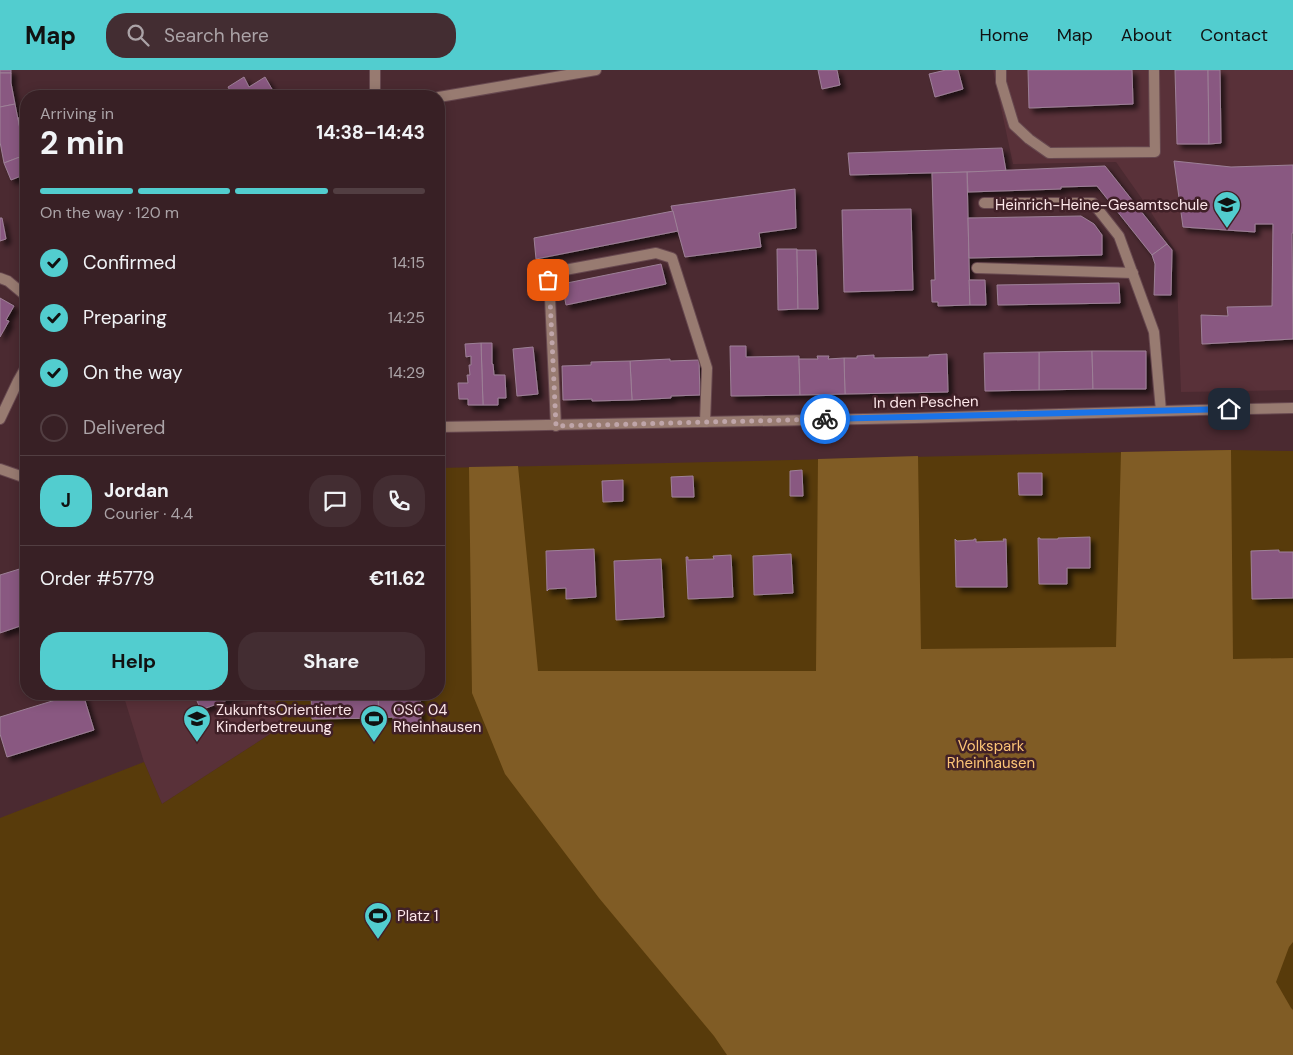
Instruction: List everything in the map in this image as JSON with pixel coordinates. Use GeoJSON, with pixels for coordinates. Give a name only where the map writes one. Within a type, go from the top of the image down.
{"type":"FeatureCollection","features":[{"type":"Feature","properties":{"kind":"street"},"geometry":{"type":"LineString","coordinates":[[374,90],[375,70]]}},
{"type":"Feature","properties":{"kind":"street"},"geometry":{"type":"LineString","coordinates":[[445,96],[596,70]]}},
{"type":"Feature","properties":{"kind":"street"},"geometry":{"type":"LineString","coordinates":[[1000,70],[1014,125],[1029,139],[1049,152],[1155,152],[1154,70]]}},
{"type":"Feature","properties":{"kind":"street"},"geometry":{"type":"LineString","coordinates":[[984,203],[1093,203],[1119,236],[1154,332],[1161,411]]}},
{"type":"Feature","properties":{"kind":"street"},"geometry":{"type":"LineString","coordinates":[[556,426],[548,280],[554,272],[656,253],[672,258],[707,368],[705,422]]}},
{"type":"Feature","properties":{"kind":"street"},"geometry":{"type":"LineString","coordinates":[[977,268],[1132,273]]}},
{"type":"Feature","properties":{"kind":"street"},"geometry":{"type":"LineString","coordinates":[[0,278],[8,281],[20,291]]}},
{"type":"Feature","properties":{"kind":"street"},"geometry":{"type":"LineString","coordinates":[[0,419],[20,378]]}},
{"type":"Feature","properties":{"kind":"street","name":"In den Peschen"},"geometry":{"type":"LineString","coordinates":[[445,427],[556,426],[1293,408]]}},
{"type":"Feature","properties":{"kind":"street"},"geometry":{"type":"LineString","coordinates":[[0,469],[20,476]]}},
{"type":"Feature","properties":{"kind":"shaded area","name":"Heinrich-Heine-Gesamtschule"},"geometry":{"type":"Polygon","coordinates":[[[993,70],[1293,70],[1293,390],[1181,392],[1176,252],[1116,162],[1013,164],[993,70]]]}},
{"type":"Feature","properties":{"kind":"shaded area","name":"ZukunftsOrientierte Kinderbetreuung"},"geometry":{"type":"Polygon","coordinates":[[[125,700],[275,700],[284,725],[162,804],[144,762],[125,700]]]}},
{"type":"Feature","properties":{"kind":"green space","name":"Volkspark Rheinhausen"},"geometry":{"type":"Polygon","coordinates":[[[1231,450],[1293,451],[1293,1055],[0,1055],[0,818],[144,762],[162,804],[284,725],[275,700],[445,700],[445,468],[1231,450]]]}},
{"type":"Feature","properties":{"kind":"green space","name":"Volkspark Rheinhausen"},"geometry":{"type":"Polygon","coordinates":[[[1231,450],[1233,659],[1293,658],[1293,942],[1289,947],[1276,982],[1293,1010],[1293,1055],[727,1055],[714,1036],[599,898],[505,774],[472,693],[469,467],[518,466],[538,671],[816,671],[818,459],[918,456],[921,649],[1116,647],[1121,452],[1231,450]]]}},
{"type":"Feature","properties":{"kind":"building"},"geometry":{"type":"Polygon","coordinates":[[[0,70],[11,70],[11,73],[0,73],[0,70]]]}},
{"type":"Feature","properties":{"kind":"building"},"geometry":{"type":"Polygon","coordinates":[[[818,70],[837,70],[840,85],[822,89],[818,70]]]}},
{"type":"Feature","properties":{"kind":"building"},"geometry":{"type":"Polygon","coordinates":[[[946,70],[958,70],[963,89],[935,97],[929,74],[946,70]]]}},
{"type":"Feature","properties":{"kind":"building"},"geometry":{"type":"Polygon","coordinates":[[[1028,70],[1132,70],[1133,104],[1029,108],[1028,70]]]}},
{"type":"Feature","properties":{"kind":"building"},"geometry":{"type":"Polygon","coordinates":[[[1175,70],[1208,70],[1209,144],[1177,144],[1175,70]]]}},
{"type":"Feature","properties":{"kind":"building"},"geometry":{"type":"Polygon","coordinates":[[[1208,70],[1220,70],[1221,143],[1209,144],[1208,70]]]}},
{"type":"Feature","properties":{"kind":"building"},"geometry":{"type":"Polygon","coordinates":[[[0,73],[11,73],[15,104],[0,107],[0,73]]]}},
{"type":"Feature","properties":{"kind":"building"},"geometry":{"type":"Polygon","coordinates":[[[244,77],[249,87],[265,77],[273,90],[230,90],[228,87],[244,77]]]}},
{"type":"Feature","properties":{"kind":"building"},"geometry":{"type":"Polygon","coordinates":[[[15,104],[20,130],[20,157],[4,163],[0,142],[0,107],[15,104]]]}},
{"type":"Feature","properties":{"kind":"building"},"geometry":{"type":"Polygon","coordinates":[[[1002,148],[1006,171],[850,175],[848,153],[1002,148]]]}},
{"type":"Feature","properties":{"kind":"building"},"geometry":{"type":"Polygon","coordinates":[[[20,157],[20,176],[11,180],[4,163],[20,157]]]}},
{"type":"Feature","properties":{"kind":"building"},"geometry":{"type":"Polygon","coordinates":[[[1174,161],[1231,167],[1293,165],[1293,339],[1202,344],[1201,315],[1228,316],[1227,307],[1272,306],[1273,224],[1255,224],[1255,232],[1183,227],[1174,161]]]}},
{"type":"Feature","properties":{"kind":"building"},"geometry":{"type":"Polygon","coordinates":[[[1105,166],[1167,244],[1152,255],[1097,186],[968,192],[967,172],[1105,166]]]}},
{"type":"Feature","properties":{"kind":"building"},"geometry":{"type":"Polygon","coordinates":[[[967,172],[970,305],[938,306],[938,302],[932,302],[931,280],[935,280],[932,173],[967,172]]]}},
{"type":"Feature","properties":{"kind":"building"},"geometry":{"type":"Polygon","coordinates":[[[795,189],[796,228],[759,233],[761,247],[685,257],[671,206],[795,189]]]}},
{"type":"Feature","properties":{"kind":"building"},"geometry":{"type":"Polygon","coordinates":[[[911,209],[913,290],[844,292],[842,210],[911,209]]]}},
{"type":"Feature","properties":{"kind":"building"},"geometry":{"type":"Polygon","coordinates":[[[673,211],[678,231],[536,259],[534,238],[673,211]]]}},
{"type":"Feature","properties":{"kind":"building"},"geometry":{"type":"Polygon","coordinates":[[[1081,216],[1094,224],[1102,235],[1102,255],[969,258],[968,218],[1081,216]]]}},
{"type":"Feature","properties":{"kind":"building"},"geometry":{"type":"Polygon","coordinates":[[[0,218],[2,218],[6,239],[0,241],[0,218]]]}},
{"type":"Feature","properties":{"kind":"building"},"geometry":{"type":"Polygon","coordinates":[[[1167,244],[1172,250],[1171,295],[1154,295],[1155,264],[1152,255],[1167,244]]]}},
{"type":"Feature","properties":{"kind":"building"},"geometry":{"type":"Polygon","coordinates":[[[777,249],[797,249],[798,309],[778,310],[777,249]]]}},
{"type":"Feature","properties":{"kind":"building"},"geometry":{"type":"Polygon","coordinates":[[[797,250],[816,250],[818,309],[798,309],[797,250]]]}},
{"type":"Feature","properties":{"kind":"building"},"geometry":{"type":"Polygon","coordinates":[[[661,264],[666,284],[566,305],[562,284],[661,264]]]}},
{"type":"Feature","properties":{"kind":"building"},"geometry":{"type":"Polygon","coordinates":[[[969,280],[985,280],[986,305],[970,305],[969,280]]]}},
{"type":"Feature","properties":{"kind":"building"},"geometry":{"type":"Polygon","coordinates":[[[1119,283],[1120,303],[998,305],[997,285],[1119,283]]]}},
{"type":"Feature","properties":{"kind":"building"},"geometry":{"type":"Polygon","coordinates":[[[0,298],[14,306],[6,320],[9,321],[0,337],[0,298]]]}},
{"type":"Feature","properties":{"kind":"building"},"geometry":{"type":"Polygon","coordinates":[[[481,343],[492,343],[494,375],[505,375],[506,398],[498,398],[498,405],[483,405],[481,343]]]}},
{"type":"Feature","properties":{"kind":"building"},"geometry":{"type":"Polygon","coordinates":[[[481,343],[483,405],[468,405],[468,399],[459,399],[458,383],[468,383],[467,375],[470,375],[469,365],[471,365],[471,356],[466,357],[465,344],[481,343]]]}},
{"type":"Feature","properties":{"kind":"building"},"geometry":{"type":"Polygon","coordinates":[[[730,346],[746,346],[746,357],[799,356],[800,395],[731,396],[730,346]]]}},
{"type":"Feature","properties":{"kind":"building"},"geometry":{"type":"Polygon","coordinates":[[[533,347],[538,394],[517,396],[513,349],[533,347]]]}},
{"type":"Feature","properties":{"kind":"building"},"geometry":{"type":"Polygon","coordinates":[[[1092,351],[1093,389],[1039,390],[1039,352],[1092,351]]]}},
{"type":"Feature","properties":{"kind":"building"},"geometry":{"type":"Polygon","coordinates":[[[1092,351],[1146,351],[1146,389],[1093,389],[1092,351]]]}},
{"type":"Feature","properties":{"kind":"building"},"geometry":{"type":"Polygon","coordinates":[[[1039,352],[1039,390],[985,391],[984,353],[1039,352]]]}},
{"type":"Feature","properties":{"kind":"building"},"geometry":{"type":"Polygon","coordinates":[[[947,354],[948,392],[845,394],[844,358],[874,355],[874,358],[929,357],[929,355],[947,354]]]}},
{"type":"Feature","properties":{"kind":"building"},"geometry":{"type":"Polygon","coordinates":[[[817,356],[829,356],[828,359],[844,358],[845,394],[800,395],[799,359],[818,359],[817,356]]]}},
{"type":"Feature","properties":{"kind":"building"},"geometry":{"type":"Polygon","coordinates":[[[670,359],[670,361],[699,360],[700,395],[632,400],[630,361],[670,359]]]}},
{"type":"Feature","properties":{"kind":"building"},"geometry":{"type":"Polygon","coordinates":[[[630,361],[632,400],[563,400],[562,366],[591,365],[591,362],[630,361]]]}},
{"type":"Feature","properties":{"kind":"building"},"geometry":{"type":"Polygon","coordinates":[[[802,470],[803,496],[790,496],[790,471],[802,470]]]}},
{"type":"Feature","properties":{"kind":"building"},"geometry":{"type":"Polygon","coordinates":[[[1018,473],[1042,473],[1042,495],[1019,495],[1018,473]]]}},
{"type":"Feature","properties":{"kind":"building"},"geometry":{"type":"Polygon","coordinates":[[[693,476],[694,497],[672,497],[671,477],[693,476]]]}},
{"type":"Feature","properties":{"kind":"building"},"geometry":{"type":"Polygon","coordinates":[[[623,480],[623,501],[603,502],[602,481],[623,480]]]}},
{"type":"Feature","properties":{"kind":"building"},"geometry":{"type":"Polygon","coordinates":[[[1090,537],[1090,568],[1067,568],[1067,584],[1039,584],[1038,538],[1090,537]]]}},
{"type":"Feature","properties":{"kind":"building"},"geometry":{"type":"Polygon","coordinates":[[[955,539],[957,541],[976,539],[976,542],[1004,541],[1003,539],[1006,539],[1007,587],[956,587],[955,539]]]}},
{"type":"Feature","properties":{"kind":"building"},"geometry":{"type":"Polygon","coordinates":[[[594,549],[596,597],[566,599],[566,588],[549,589],[547,591],[546,551],[594,549]]]}},
{"type":"Feature","properties":{"kind":"building"},"geometry":{"type":"Polygon","coordinates":[[[1279,550],[1279,552],[1293,552],[1293,598],[1252,599],[1251,551],[1279,550]]]}},
{"type":"Feature","properties":{"kind":"building"},"geometry":{"type":"Polygon","coordinates":[[[791,554],[793,593],[754,595],[753,556],[791,554]]]}},
{"type":"Feature","properties":{"kind":"building"},"geometry":{"type":"Polygon","coordinates":[[[731,555],[733,597],[688,599],[686,557],[688,557],[688,560],[714,559],[713,556],[731,555]]]}},
{"type":"Feature","properties":{"kind":"building"},"geometry":{"type":"Polygon","coordinates":[[[661,559],[664,617],[616,620],[614,561],[661,559]]]}},
{"type":"Feature","properties":{"kind":"building"},"geometry":{"type":"Polygon","coordinates":[[[20,569],[20,626],[0,633],[0,575],[20,569]]]}},
{"type":"Feature","properties":{"kind":"building"},"geometry":{"type":"Polygon","coordinates":[[[55,700],[85,700],[94,730],[7,757],[0,734],[0,717],[55,700]]]}},
{"type":"Feature","properties":{"kind":"building"},"geometry":{"type":"Polygon","coordinates":[[[197,700],[227,700],[201,710],[197,700]]]}},
{"type":"Feature","properties":{"kind":"building"},"geometry":{"type":"Polygon","coordinates":[[[311,700],[378,700],[379,718],[312,719],[311,700]]]}},
{"type":"Feature","properties":{"kind":"building"},"geometry":{"type":"Polygon","coordinates":[[[378,700],[420,700],[421,725],[394,726],[393,717],[379,718],[378,700]]]}},
{"type":"Feature","properties":{"kind":"way so far"},"geometry":{"type":"LineString","coordinates":[[548,280],[556,426],[825,419]]}},
{"type":"Feature","properties":{"kind":"place","name":"Heinrich-Heine-Gesamtschule"},"geometry":{"type":"Point","coordinates":[1227,229]}},
{"type":"Feature","properties":{"kind":"place","name":"ZukunftsOrientierte Kinderbetreuung"},"geometry":{"type":"Point","coordinates":[197,743]}},
{"type":"Feature","properties":{"kind":"place","name":"OSC 04 Rheinhausen"},"geometry":{"type":"Point","coordinates":[374,743]}},
{"type":"Feature","properties":{"kind":"place","name":"Platz 1"},"geometry":{"type":"Point","coordinates":[378,940]}},
{"type":"Feature","properties":{"kind":"route"},"geometry":{"type":"LineString","coordinates":[[825,419],[1229,409]]}}]}
